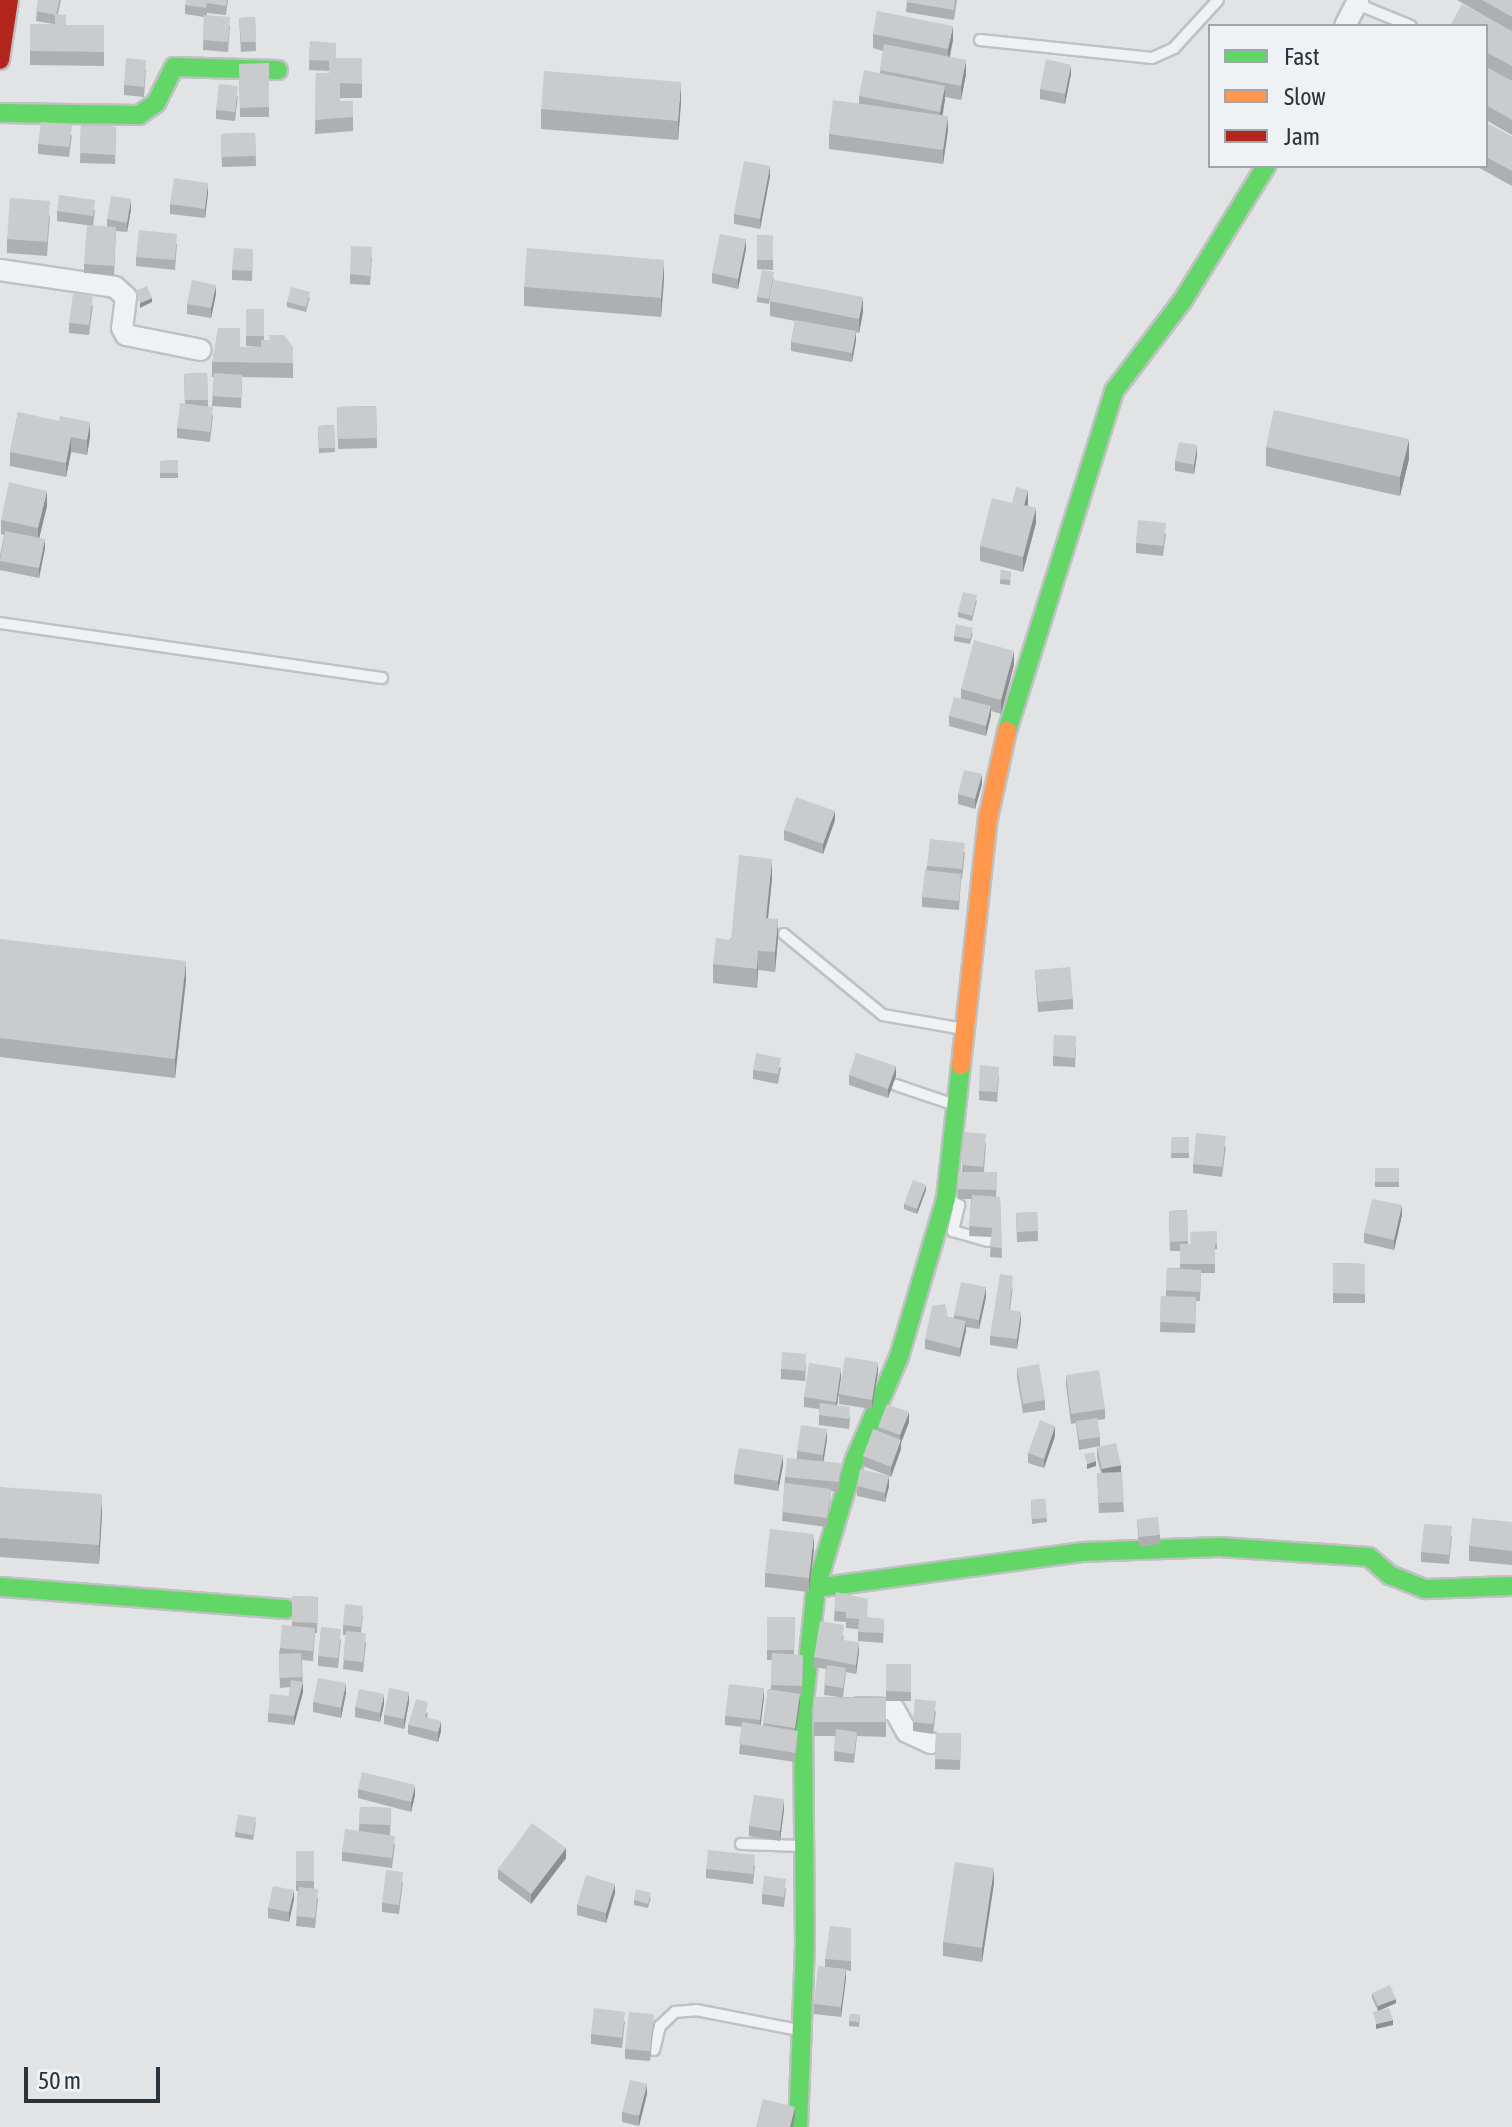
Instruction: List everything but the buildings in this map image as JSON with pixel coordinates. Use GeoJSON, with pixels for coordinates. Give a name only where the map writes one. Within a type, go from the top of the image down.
{"type":"FeatureCollection","features":[{"type":"Feature","properties":{"kind":"street"},"geometry":{"type":"LineString","coordinates":[[1346,24],[1358,2]]}},
{"type":"Feature","properties":{"kind":"street"},"geometry":{"type":"LineString","coordinates":[[0,60],[5,12]]}},
{"type":"Feature","properties":{"kind":"street"},"geometry":{"type":"LineString","coordinates":[[0,113],[139,115],[156,103],[174,67],[278,70]]}},
{"type":"Feature","properties":{"kind":"street"},"geometry":{"type":"LineString","coordinates":[[798,2127],[804,1846],[803,1711],[816,1588],[855,1459],[899,1357],[946,1198],[988,818],[1002,747],[1114,391],[1183,300],[1265,168]]}},
{"type":"Feature","properties":{"kind":"street"},"geometry":{"type":"LineString","coordinates":[[0,270],[115,287],[126,297],[122,328],[126,335],[201,350]]}},
{"type":"Feature","properties":{"kind":"street"},"geometry":{"type":"LineString","coordinates":[[816,1588],[1082,1552],[1220,1547],[1369,1557],[1390,1575],[1425,1589],[1512,1586]]}},
{"type":"Feature","properties":{"kind":"street"},"geometry":{"type":"LineString","coordinates":[[0,1587],[286,1609]]}},
{"type":"Feature","properties":{"kind":"street"},"geometry":{"type":"LineString","coordinates":[[803,1711],[894,1709],[907,1732],[931,1743]]}},
{"type":"Feature","properties":{"kind":"lane"},"geometry":{"type":"LineString","coordinates":[[980,40],[1152,58],[1174,48],[1218,0]]}},
{"type":"Feature","properties":{"kind":"lane"},"geometry":{"type":"LineString","coordinates":[[1358,2],[1407,24]]}},
{"type":"Feature","properties":{"kind":"lane"},"geometry":{"type":"LineString","coordinates":[[0,623],[382,678]]}},
{"type":"Feature","properties":{"kind":"lane"},"geometry":{"type":"LineString","coordinates":[[784,934],[883,1015],[964,1029]]}},
{"type":"Feature","properties":{"kind":"lane"},"geometry":{"type":"LineString","coordinates":[[896,1085],[957,1105]]}},
{"type":"Feature","properties":{"kind":"lane"},"geometry":{"type":"LineString","coordinates":[[946,1198],[959,1205],[953,1231],[988,1241]]}},
{"type":"Feature","properties":{"kind":"lane"},"geometry":{"type":"LineString","coordinates":[[741,1844],[804,1846]]}},
{"type":"Feature","properties":{"kind":"lane"},"geometry":{"type":"LineString","coordinates":[[654,2050],[660,2026],[675,2012],[696,2010],[801,2030]]}},
{"type":"Feature","properties":{"kind":"traffic: fast"},"geometry":{"type":"LineString","coordinates":[[0,113],[139,115],[156,103],[174,67],[278,70]]}},
{"type":"Feature","properties":{"kind":"traffic: fast"},"geometry":{"type":"LineString","coordinates":[[1007,731],[1114,391],[1183,300],[1265,168]]}},
{"type":"Feature","properties":{"kind":"traffic: fast"},"geometry":{"type":"LineString","coordinates":[[798,2127],[805,1943],[803,1711],[816,1588],[855,1459],[899,1357],[946,1198],[961,1065]]}},
{"type":"Feature","properties":{"kind":"traffic: fast"},"geometry":{"type":"LineString","coordinates":[[816,1588],[1082,1552],[1220,1547],[1369,1557],[1390,1575],[1425,1589],[1512,1586]]}},
{"type":"Feature","properties":{"kind":"traffic: fast"},"geometry":{"type":"LineString","coordinates":[[0,1587],[286,1609]]}},
{"type":"Feature","properties":{"kind":"traffic: slow"},"geometry":{"type":"LineString","coordinates":[[961,1065],[988,818],[1007,731]]}},
{"type":"Feature","properties":{"kind":"traffic: jam"},"geometry":{"type":"LineString","coordinates":[[0,60],[9,0]]}}]}
